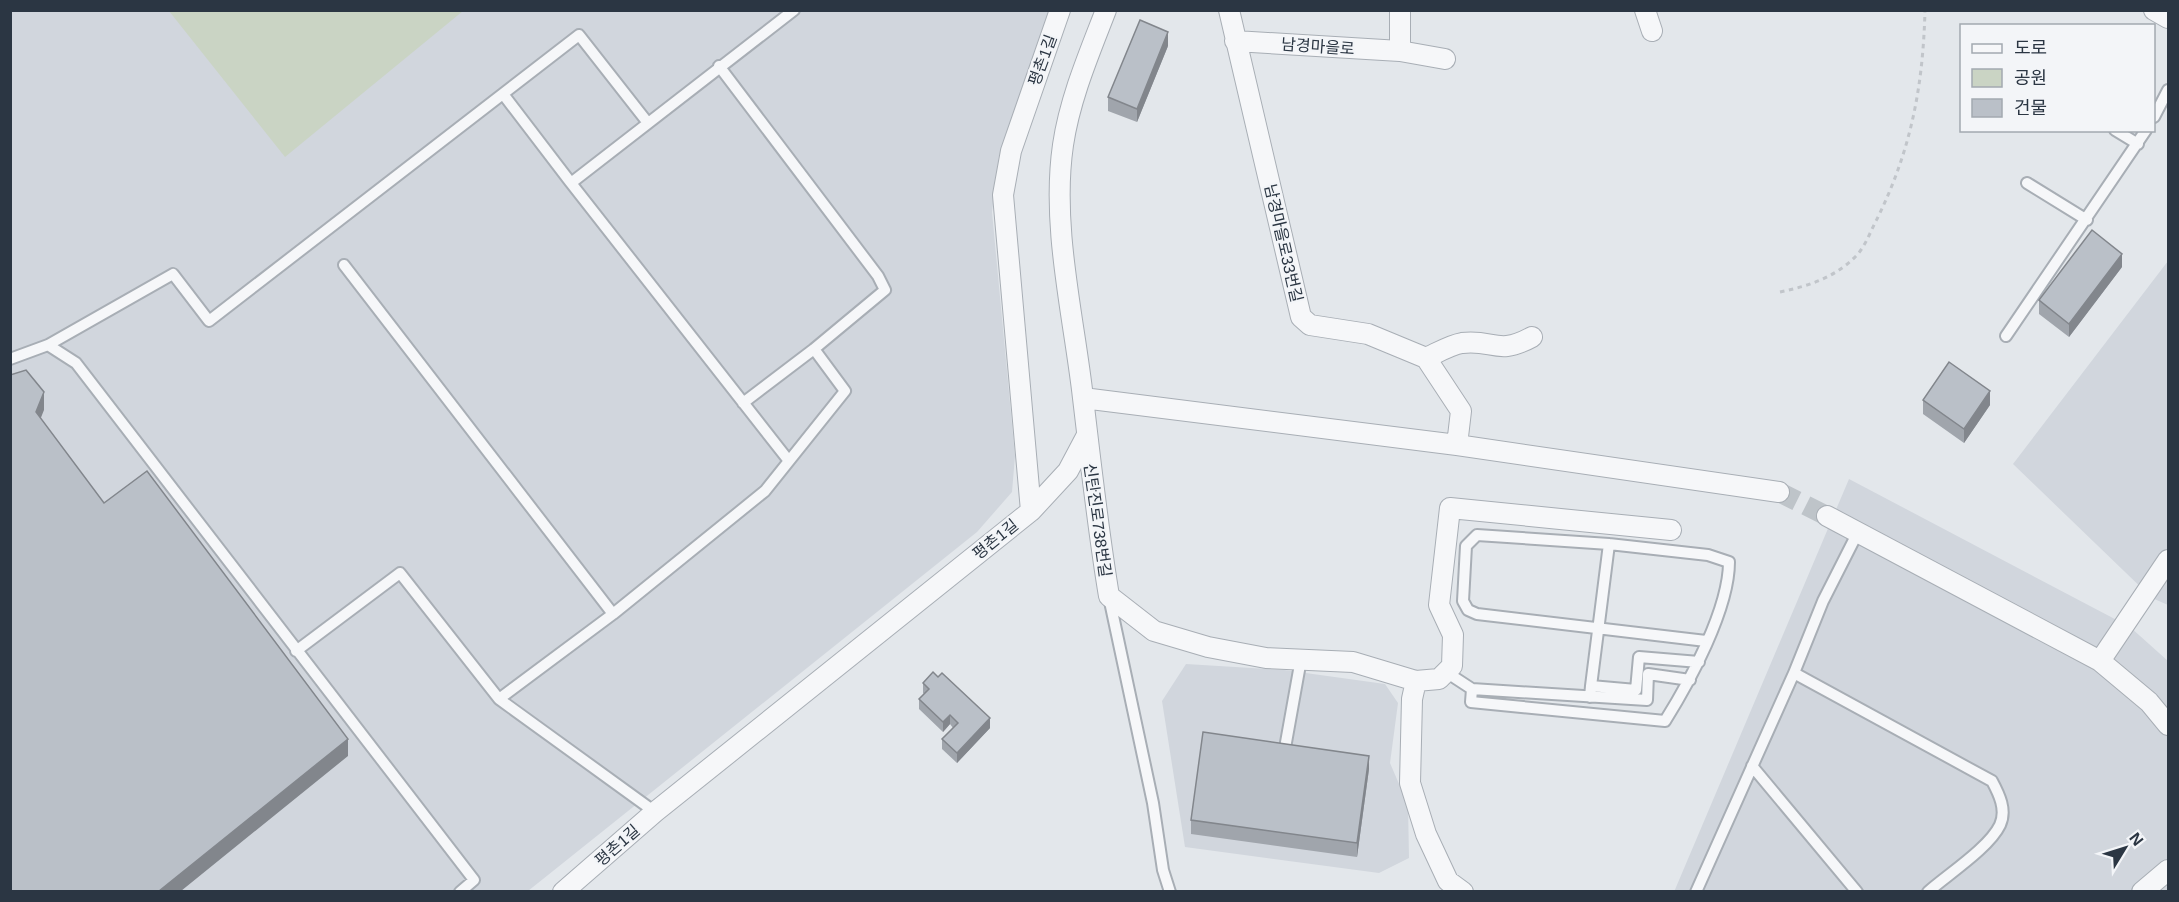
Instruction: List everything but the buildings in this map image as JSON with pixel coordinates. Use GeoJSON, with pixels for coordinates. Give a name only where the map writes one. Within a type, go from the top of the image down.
{"type":"FeatureCollection","features":[{"type":"Feature","properties":{"kind":"street","name":"평촌1길"},"geometry":{"type":"LineString","coordinates":[[563,891],[656,812],[1031,511],[1003,195],[1014,141],[1060,10]]}},
{"type":"Feature","properties":{"kind":"street","name":"신탄진로738번길"},"geometry":{"type":"LineString","coordinates":[[1106,10],[1081,73],[1063,144],[1060,203],[1086,437],[1109,597],[1154,631],[1220,649],[1266,658],[1353,662],[1416,681]]}},
{"type":"Feature","properties":{"kind":"street"},"geometry":{"type":"LineString","coordinates":[[1228,10],[1235,40]]}},
{"type":"Feature","properties":{"kind":"street"},"geometry":{"type":"LineString","coordinates":[[1400,10],[1400,51]]}},
{"type":"Feature","properties":{"kind":"street"},"geometry":{"type":"LineString","coordinates":[[1645,10],[1652,31]]}},
{"type":"Feature","properties":{"kind":"street"},"geometry":{"type":"LineString","coordinates":[[2154,10],[2169,18]]}},
{"type":"Feature","properties":{"kind":"street","name":"남경마을로"},"geometry":{"type":"LineString","coordinates":[[1235,40],[1400,51],[1445,59]]}},
{"type":"Feature","properties":{"kind":"street","name":"남경마을로33번길"},"geometry":{"type":"LineString","coordinates":[[1235,40],[1301,317],[1310,325],[1368,334],[1426,358]]}},
{"type":"Feature","properties":{"kind":"street"},"geometry":{"type":"LineString","coordinates":[[1457,445],[1461,411],[1426,358],[1459,344],[1480,343],[1496,347],[1514,347],[1532,337]]}},
{"type":"Feature","properties":{"kind":"street"},"geometry":{"type":"LineString","coordinates":[[1083,398],[1457,445],[1779,492]]}},
{"type":"Feature","properties":{"kind":"street"},"geometry":{"type":"LineString","coordinates":[[1031,511],[1068,471],[1086,437]]}},
{"type":"Feature","properties":{"kind":"street"},"geometry":{"type":"LineString","coordinates":[[1463,891],[1448,881],[1426,834],[1410,783],[1412,699],[1416,681],[1439,679],[1452,666],[1453,635],[1439,605],[1450,508],[1671,530]]}},
{"type":"Feature","properties":{"kind":"street"},"geometry":{"type":"LineString","coordinates":[[1827,516],[2100,661],[2149,702],[2169,725]]}},
{"type":"Feature","properties":{"kind":"street"},"geometry":{"type":"LineString","coordinates":[[2100,661],[2169,560]]}},
{"type":"Feature","properties":{"kind":"street"},"geometry":{"type":"LineString","coordinates":[[2142,891],[2169,870]]}},
{"type":"Feature","properties":{"kind":"lane"},"geometry":{"type":"LineString","coordinates":[[572,183],[719,66],[794,10]]}},
{"type":"Feature","properties":{"kind":"lane"},"geometry":{"type":"LineString","coordinates":[[10,359],[48,345],[173,274],[209,321],[579,35],[648,123]]}},
{"type":"Feature","properties":{"kind":"lane"},"geometry":{"type":"LineString","coordinates":[[719,66],[878,276],[885,290],[814,350],[743,403]]}},
{"type":"Feature","properties":{"kind":"lane"},"geometry":{"type":"LineString","coordinates":[[2155,115],[2169,90]]}},
{"type":"Feature","properties":{"kind":"lane"},"geometry":{"type":"LineString","coordinates":[[503,94],[789,461]]}},
{"type":"Feature","properties":{"kind":"lane"},"geometry":{"type":"LineString","coordinates":[[2118,132],[2138,144]]}},
{"type":"Feature","properties":{"kind":"lane"},"geometry":{"type":"LineString","coordinates":[[2006,336],[2145,132]]}},
{"type":"Feature","properties":{"kind":"lane"},"geometry":{"type":"LineString","coordinates":[[2026,183],[2087,220]]}},
{"type":"Feature","properties":{"kind":"lane"},"geometry":{"type":"LineString","coordinates":[[344,265],[613,614]]}},
{"type":"Feature","properties":{"kind":"lane"},"geometry":{"type":"LineString","coordinates":[[48,345],[76,363],[474,880],[460,891]]}},
{"type":"Feature","properties":{"kind":"lane"},"geometry":{"type":"LineString","coordinates":[[499,699],[613,614],[765,490],[845,391],[814,350]]}},
{"type":"Feature","properties":{"kind":"lane"},"geometry":{"type":"LineString","coordinates":[[1696,891],[1794,673],[1823,601],[1858,532]]}},
{"type":"Feature","properties":{"kind":"lane"},"geometry":{"type":"LineString","coordinates":[[1472,689],[1471,702],[1665,721],[1699,662],[1729,580],[1729,562],[1708,555],[1609,544],[1477,535],[1466,546],[1463,601],[1468,610],[1486,616],[1706,641]]}},
{"type":"Feature","properties":{"kind":"lane"},"geometry":{"type":"LineString","coordinates":[[1590,691],[1609,544]]}},
{"type":"Feature","properties":{"kind":"lane"},"geometry":{"type":"LineString","coordinates":[[296,651],[400,573],[499,699],[656,812]]}},
{"type":"Feature","properties":{"kind":"lane"},"geometry":{"type":"LineString","coordinates":[[1109,597],[1153,803],[1163,870],[1170,891]]}},
{"type":"Feature","properties":{"kind":"lane"},"geometry":{"type":"LineString","coordinates":[[1446,672],[1472,689],[1636,690],[1639,657],[1699,662]]}},
{"type":"Feature","properties":{"kind":"lane"},"geometry":{"type":"LineString","coordinates":[[1285,748],[1301,659]]}},
{"type":"Feature","properties":{"kind":"lane"},"geometry":{"type":"LineString","coordinates":[[1794,673],[1992,781],[2002,799],[2001,824],[1988,841],[1928,891]]}},
{"type":"Feature","properties":{"kind":"lane"},"geometry":{"type":"LineString","coordinates":[[1590,691],[1647,700],[1648,674],[1690,680]]}},
{"type":"Feature","properties":{"kind":"lane"},"geometry":{"type":"LineString","coordinates":[[1752,766],[1857,891]]}},
{"type":"Feature","properties":{"kind":"path"},"geometry":{"type":"LineString","coordinates":[[1780,292],[1811,286],[1842,268],[1858,253],[1869,235],[1893,185],[1912,125],[1924,68],[1925,10]]}},
{"type":"Feature","properties":{"kind":"shaded area"},"geometry":{"type":"Polygon","coordinates":[[[10,11],[1053,11],[999,156],[992,212],[1015,456],[1012,492],[977,532],[528,891],[11,891],[10,11]]]}},
{"type":"Feature","properties":{"kind":"shaded area"},"geometry":{"type":"Polygon","coordinates":[[[2168,261],[2168,605],[2152,598],[2013,464],[2168,261]]]}},
{"type":"Feature","properties":{"kind":"shaded area"},"geometry":{"type":"Polygon","coordinates":[[[1849,479],[2130,627],[2168,661],[2168,891],[1674,892],[1849,479]]]}},
{"type":"Feature","properties":{"kind":"shaded area"},"geometry":{"type":"Polygon","coordinates":[[[1186,664],[1284,670],[1385,684],[1398,703],[1390,763],[1408,805],[1409,858],[1379,873],[1185,847],[1162,701],[1186,664]]]}},
{"type":"Feature","properties":{"kind":"green space"},"geometry":{"type":"Polygon","coordinates":[[[169,11],[463,11],[285,157],[169,11]]]}},
{"type":"Feature","properties":{"kind":"tunnel"},"geometry":{"type":"LineString","coordinates":[[1779,492],[1827,516]]}}]}
